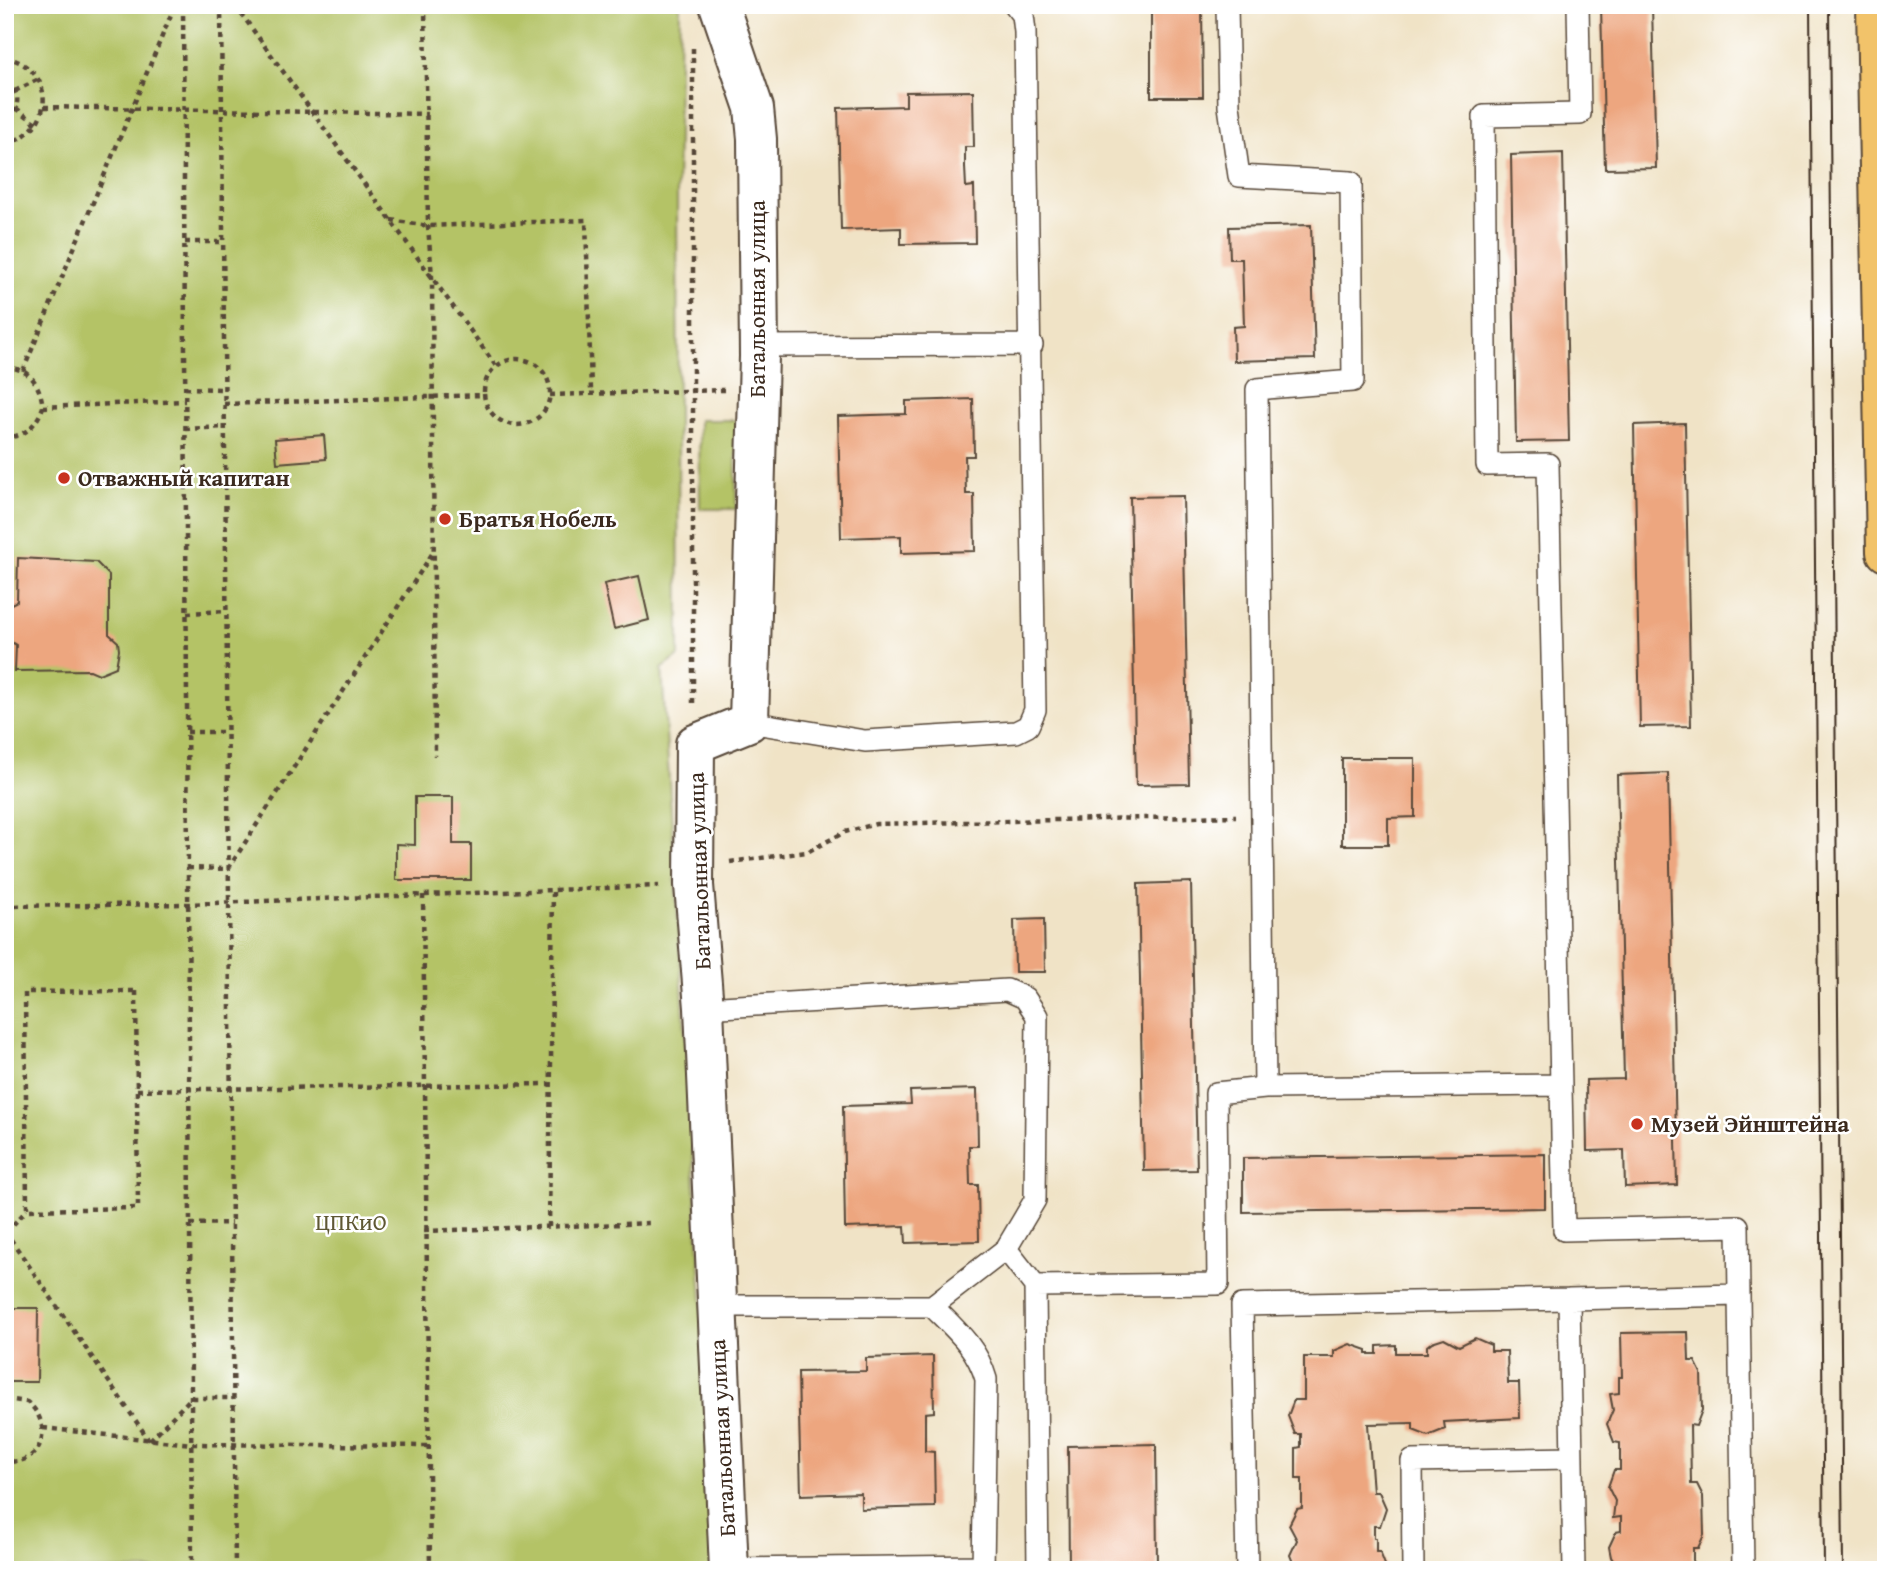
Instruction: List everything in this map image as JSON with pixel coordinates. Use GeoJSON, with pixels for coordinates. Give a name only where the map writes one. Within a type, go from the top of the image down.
{"type":"FeatureCollection","features":[{"type":"Feature","properties":{"kind":"main road"},"geometry":{"type":"LineString","coordinates":[[1876,5],[1886,552]]}},
{"type":"Feature","properties":{"kind":"street","name":"Батальонная улица"},"geometry":{"type":"LineString","coordinates":[[728,8],[754,108],[759,346],[749,722],[695,744],[695,885],[704,1008],[729,1569]]}},
{"type":"Feature","properties":{"kind":"lane"},"geometry":{"type":"LineString","coordinates":[[749,722],[865,741],[1016,732],[1028,726],[1035,710],[1032,345],[1025,32],[1023,15],[1015,5]]}},
{"type":"Feature","properties":{"kind":"lane"},"geometry":{"type":"LineString","coordinates":[[1227,5],[1229,106],[1239,176],[1351,182],[1353,381],[1257,389],[1265,1088]]}},
{"type":"Feature","properties":{"kind":"lane"},"geometry":{"type":"LineString","coordinates":[[1578,5],[1580,114],[1484,116],[1487,465],[1548,464],[1564,1230],[1738,1226],[1743,1570]]}},
{"type":"Feature","properties":{"kind":"lane"},"geometry":{"type":"LineString","coordinates":[[759,346],[1032,345]]}},
{"type":"Feature","properties":{"kind":"lane"},"geometry":{"type":"LineString","coordinates":[[704,1008],[1007,989],[1025,998],[1037,1016],[1035,1200],[1006,1249],[932,1306],[716,1306]]}},
{"type":"Feature","properties":{"kind":"lane"},"geometry":{"type":"LineString","coordinates":[[1035,1286],[1218,1284],[1216,1093],[1265,1088],[1561,1086]]}},
{"type":"Feature","properties":{"kind":"lane"},"geometry":{"type":"LineString","coordinates":[[1006,1249],[1035,1286],[1038,1570]]}},
{"type":"Feature","properties":{"kind":"lane"},"geometry":{"type":"LineString","coordinates":[[1247,1570],[1242,1305],[1738,1295]]}},
{"type":"Feature","properties":{"kind":"lane"},"geometry":{"type":"LineString","coordinates":[[1569,1299],[1574,1570]]}},
{"type":"Feature","properties":{"kind":"lane"},"geometry":{"type":"LineString","coordinates":[[729,1569],[983,1568],[986,1378],[980,1358],[971,1345],[932,1306]]}},
{"type":"Feature","properties":{"kind":"lane"},"geometry":{"type":"LineString","coordinates":[[1413,1570],[1412,1461],[1572,1458]]}},
{"type":"Feature","properties":{"kind":"path"},"geometry":{"type":"LineString","coordinates":[[23,371],[175,5]]}},
{"type":"Feature","properties":{"kind":"path"},"geometry":{"type":"LineString","coordinates":[[183,5],[192,1570]]}},
{"type":"Feature","properties":{"kind":"path"},"geometry":{"type":"LineString","coordinates":[[220,5],[235,1570]]}},
{"type":"Feature","properties":{"kind":"path"},"geometry":{"type":"LineString","coordinates":[[234,5],[496,366]]}},
{"type":"Feature","properties":{"kind":"path"},"geometry":{"type":"LineString","coordinates":[[425,5],[428,226],[432,277],[430,395],[435,756]]}},
{"type":"Feature","properties":{"kind":"path"},"geometry":{"type":"LineString","coordinates":[[693,47],[695,744]]}},
{"type":"Feature","properties":{"kind":"path"},"geometry":{"type":"LineString","coordinates":[[5,57],[30,67],[43,92],[44,107],[37,124],[17,141],[5,144]]}},
{"type":"Feature","properties":{"kind":"path"},"geometry":{"type":"LineString","coordinates":[[15,91],[38,79]]}},
{"type":"Feature","properties":{"kind":"path"},"geometry":{"type":"LineString","coordinates":[[5,84],[15,91]]}},
{"type":"Feature","properties":{"kind":"path"},"geometry":{"type":"LineString","coordinates":[[15,91],[16,108],[37,124]]}},
{"type":"Feature","properties":{"kind":"path"},"geometry":{"type":"LineString","coordinates":[[44,107],[427,114]]}},
{"type":"Feature","properties":{"kind":"path"},"geometry":{"type":"LineString","coordinates":[[5,116],[16,108]]}},
{"type":"Feature","properties":{"kind":"path"},"geometry":{"type":"LineString","coordinates":[[390,220],[428,226],[586,220],[591,391]]}},
{"type":"Feature","properties":{"kind":"path"},"geometry":{"type":"LineString","coordinates":[[184,242],[223,242]]}},
{"type":"Feature","properties":{"kind":"path"},"geometry":{"type":"LineString","coordinates":[[512,359],[533,363],[548,379],[550,395],[545,411],[537,419],[516,426],[495,418],[488,410],[483,395],[486,378],[496,366],[512,359]]}},
{"type":"Feature","properties":{"kind":"path"},"geometry":{"type":"LineString","coordinates":[[5,367],[23,371],[37,383],[43,407],[32,427],[23,434],[5,437]]}},
{"type":"Feature","properties":{"kind":"path"},"geometry":{"type":"LineString","coordinates":[[185,388],[224,389]]}},
{"type":"Feature","properties":{"kind":"path"},"geometry":{"type":"LineString","coordinates":[[550,395],[591,391],[757,390]]}},
{"type":"Feature","properties":{"kind":"path"},"geometry":{"type":"LineString","coordinates":[[224,404],[483,395]]}},
{"type":"Feature","properties":{"kind":"path"},"geometry":{"type":"LineString","coordinates":[[43,407],[186,401]]}},
{"type":"Feature","properties":{"kind":"path"},"geometry":{"type":"LineString","coordinates":[[186,429],[224,427]]}},
{"type":"Feature","properties":{"kind":"path"},"geometry":{"type":"LineString","coordinates":[[228,869],[432,554]]}},
{"type":"Feature","properties":{"kind":"path"},"geometry":{"type":"LineString","coordinates":[[187,613],[226,611]]}},
{"type":"Feature","properties":{"kind":"path"},"geometry":{"type":"LineString","coordinates":[[187,732],[227,732]]}},
{"type":"Feature","properties":{"kind":"path"},"geometry":{"type":"LineString","coordinates":[[5,906],[188,904],[695,885],[733,860],[807,852],[845,832],[876,824],[1261,815]]}},
{"type":"Feature","properties":{"kind":"path"},"geometry":{"type":"LineString","coordinates":[[188,868],[228,869]]}},
{"type":"Feature","properties":{"kind":"path"},"geometry":{"type":"LineString","coordinates":[[549,1227],[553,890]]}},
{"type":"Feature","properties":{"kind":"path"},"geometry":{"type":"LineString","coordinates":[[423,895],[424,1231],[430,1570]]}},
{"type":"Feature","properties":{"kind":"path"},"geometry":{"type":"LineString","coordinates":[[27,1210],[138,1208],[136,991],[24,992],[27,1210],[6,1232],[150,1440]]}},
{"type":"Feature","properties":{"kind":"path"},"geometry":{"type":"LineString","coordinates":[[137,1090],[550,1084]]}},
{"type":"Feature","properties":{"kind":"path"},"geometry":{"type":"LineString","coordinates":[[190,1224],[231,1223]]}},
{"type":"Feature","properties":{"kind":"path"},"geometry":{"type":"LineString","coordinates":[[424,1231],[652,1223]]}},
{"type":"Feature","properties":{"kind":"path"},"geometry":{"type":"LineString","coordinates":[[150,1440],[191,1398],[233,1398]]}},
{"type":"Feature","properties":{"kind":"path"},"geometry":{"type":"LineString","coordinates":[[5,1399],[27,1402],[41,1418],[43,1428],[38,1448],[31,1456],[22,1461],[5,1461]]}},
{"type":"Feature","properties":{"kind":"path"},"geometry":{"type":"LineString","coordinates":[[43,1428],[191,1444],[428,1446]]}},
{"type":"Feature","properties":{"kind":"green space","name":"ЦПКиО"},"geometry":{"type":"Polygon","coordinates":[[[5,5],[680,5],[677,192],[679,656],[662,669],[719,1570],[5,1570],[5,5]]]}},
{"type":"Feature","properties":{"kind":"green space"},"geometry":{"type":"Polygon","coordinates":[[[699,420],[736,420],[736,509],[700,509],[699,420]]]}},
{"type":"Feature","properties":{"kind":"building"},"geometry":{"type":"Polygon","coordinates":[[[1151,5],[1202,5],[1203,97],[1151,97],[1151,5]]]}},
{"type":"Feature","properties":{"kind":"building"},"geometry":{"type":"Polygon","coordinates":[[[1601,5],[1652,5],[1656,168],[1605,169],[1601,5]]]}},
{"type":"Feature","properties":{"kind":"building"},"geometry":{"type":"Polygon","coordinates":[[[973,91],[974,147],[965,147],[965,167],[966,187],[974,186],[975,243],[901,244],[901,228],[841,230],[838,108],[906,106],[906,92],[973,91]]]}},
{"type":"Feature","properties":{"kind":"building"},"geometry":{"type":"Polygon","coordinates":[[[1563,153],[1569,441],[1516,442],[1511,155],[1563,153]]]}},
{"type":"Feature","properties":{"kind":"building"},"geometry":{"type":"Polygon","coordinates":[[[1311,225],[1315,359],[1234,361],[1233,327],[1244,326],[1242,259],[1230,259],[1229,227],[1311,225]]]}},
{"type":"Feature","properties":{"kind":"building"},"geometry":{"type":"Polygon","coordinates":[[[973,399],[974,456],[965,456],[966,494],[974,494],[975,551],[901,553],[901,536],[841,538],[838,416],[906,414],[906,401],[973,399]]]}},
{"type":"Feature","properties":{"kind":"building"},"geometry":{"type":"Polygon","coordinates":[[[1685,423],[1691,726],[1640,727],[1634,425],[1685,423]]]}},
{"type":"Feature","properties":{"kind":"building"},"geometry":{"type":"Polygon","coordinates":[[[324,435],[326,459],[277,463],[275,439],[324,435]]]}},
{"type":"Feature","properties":{"kind":"building"},"geometry":{"type":"Polygon","coordinates":[[[1183,496],[1189,784],[1136,785],[1130,497],[1183,496]]]}},
{"type":"Feature","properties":{"kind":"building"},"geometry":{"type":"Polygon","coordinates":[[[18,558],[96,562],[109,575],[109,634],[118,642],[116,667],[99,674],[90,670],[15,671],[16,645],[5,638],[5,607],[17,601],[18,558]]]}},
{"type":"Feature","properties":{"kind":"building"},"geometry":{"type":"Polygon","coordinates":[[[639,576],[649,620],[614,629],[604,584],[639,576]]]}},
{"type":"Feature","properties":{"kind":"building"},"geometry":{"type":"Polygon","coordinates":[[[1342,758],[1415,758],[1415,817],[1388,818],[1388,845],[1342,845],[1342,758]]]}},
{"type":"Feature","properties":{"kind":"building"},"geometry":{"type":"Polygon","coordinates":[[[1668,773],[1677,1185],[1625,1187],[1624,1150],[1587,1151],[1586,1080],[1624,1079],[1617,775],[1668,773]]]}},
{"type":"Feature","properties":{"kind":"building"},"geometry":{"type":"Polygon","coordinates":[[[415,797],[453,797],[453,844],[471,844],[471,880],[396,880],[396,844],[415,845],[415,797]]]}},
{"type":"Feature","properties":{"kind":"building"},"geometry":{"type":"Polygon","coordinates":[[[1191,882],[1197,1170],[1144,1171],[1138,884],[1191,882]]]}},
{"type":"Feature","properties":{"kind":"building"},"geometry":{"type":"Polygon","coordinates":[[[1044,919],[1045,972],[1015,972],[1014,920],[1044,919]]]}},
{"type":"Feature","properties":{"kind":"building"},"geometry":{"type":"Polygon","coordinates":[[[977,1089],[978,1146],[969,1146],[970,1185],[978,1185],[979,1241],[906,1243],[905,1226],[845,1228],[843,1106],[911,1104],[910,1091],[977,1089]]]}},
{"type":"Feature","properties":{"kind":"building"},"geometry":{"type":"Polygon","coordinates":[[[1545,1154],[1545,1208],[1243,1212],[1243,1158],[1545,1154]]]}},
{"type":"Feature","properties":{"kind":"building"},"geometry":{"type":"Polygon","coordinates":[[[5,1308],[38,1308],[37,1382],[5,1382],[5,1308]]]}},
{"type":"Feature","properties":{"kind":"building"},"geometry":{"type":"Polygon","coordinates":[[[1688,1332],[1689,1361],[1695,1361],[1701,1373],[1702,1410],[1696,1426],[1690,1425],[1691,1484],[1697,1484],[1703,1496],[1704,1535],[1698,1548],[1693,1548],[1693,1570],[1622,1570],[1622,1566],[1616,1565],[1611,1557],[1609,1547],[1616,1532],[1621,1531],[1621,1517],[1613,1518],[1615,1501],[1608,1487],[1614,1470],[1620,1470],[1620,1443],[1614,1442],[1607,1424],[1613,1410],[1610,1394],[1619,1393],[1619,1377],[1622,1377],[1621,1333],[1688,1332]]]}},
{"type":"Feature","properties":{"kind":"building"},"geometry":{"type":"Polygon","coordinates":[[[1444,1338],[1459,1346],[1475,1338],[1491,1345],[1491,1351],[1507,1351],[1508,1383],[1519,1383],[1520,1418],[1444,1422],[1445,1429],[1428,1436],[1413,1430],[1413,1423],[1368,1424],[1373,1492],[1379,1492],[1386,1508],[1380,1526],[1374,1526],[1374,1538],[1376,1552],[1380,1552],[1387,1570],[1296,1570],[1290,1555],[1297,1540],[1289,1525],[1297,1509],[1302,1508],[1302,1479],[1296,1479],[1296,1448],[1301,1447],[1301,1434],[1295,1434],[1288,1416],[1294,1400],[1304,1400],[1304,1357],[1334,1357],[1334,1351],[1350,1344],[1367,1350],[1367,1354],[1377,1354],[1377,1346],[1396,1345],[1396,1353],[1427,1353],[1427,1346],[1444,1338]]]}},
{"type":"Feature","properties":{"kind":"building"},"geometry":{"type":"Polygon","coordinates":[[[933,1356],[934,1412],[925,1413],[925,1451],[934,1452],[935,1507],[861,1509],[861,1493],[801,1495],[798,1372],[866,1371],[866,1358],[933,1356]]]}},
{"type":"Feature","properties":{"kind":"building"},"geometry":{"type":"Polygon","coordinates":[[[1156,1444],[1157,1570],[1069,1570],[1068,1446],[1156,1444]]]}},
{"type":"Feature","properties":{"kind":"tram line"},"geometry":{"type":"LineString","coordinates":[[1810,5],[1824,1570]]}},
{"type":"Feature","properties":{"kind":"tram line"},"geometry":{"type":"LineString","coordinates":[[1829,5],[1843,1570]]}},
{"type":"Feature","properties":{"kind":"place","name":"Отважный капитан"},"geometry":{"type":"Point","coordinates":[64,478]}},
{"type":"Feature","properties":{"kind":"place","name":"Братья Нобель"},"geometry":{"type":"Point","coordinates":[445,519]}},
{"type":"Feature","properties":{"kind":"place","name":"Музей Эйнштейна"},"geometry":{"type":"Point","coordinates":[1637,1124]}}]}
